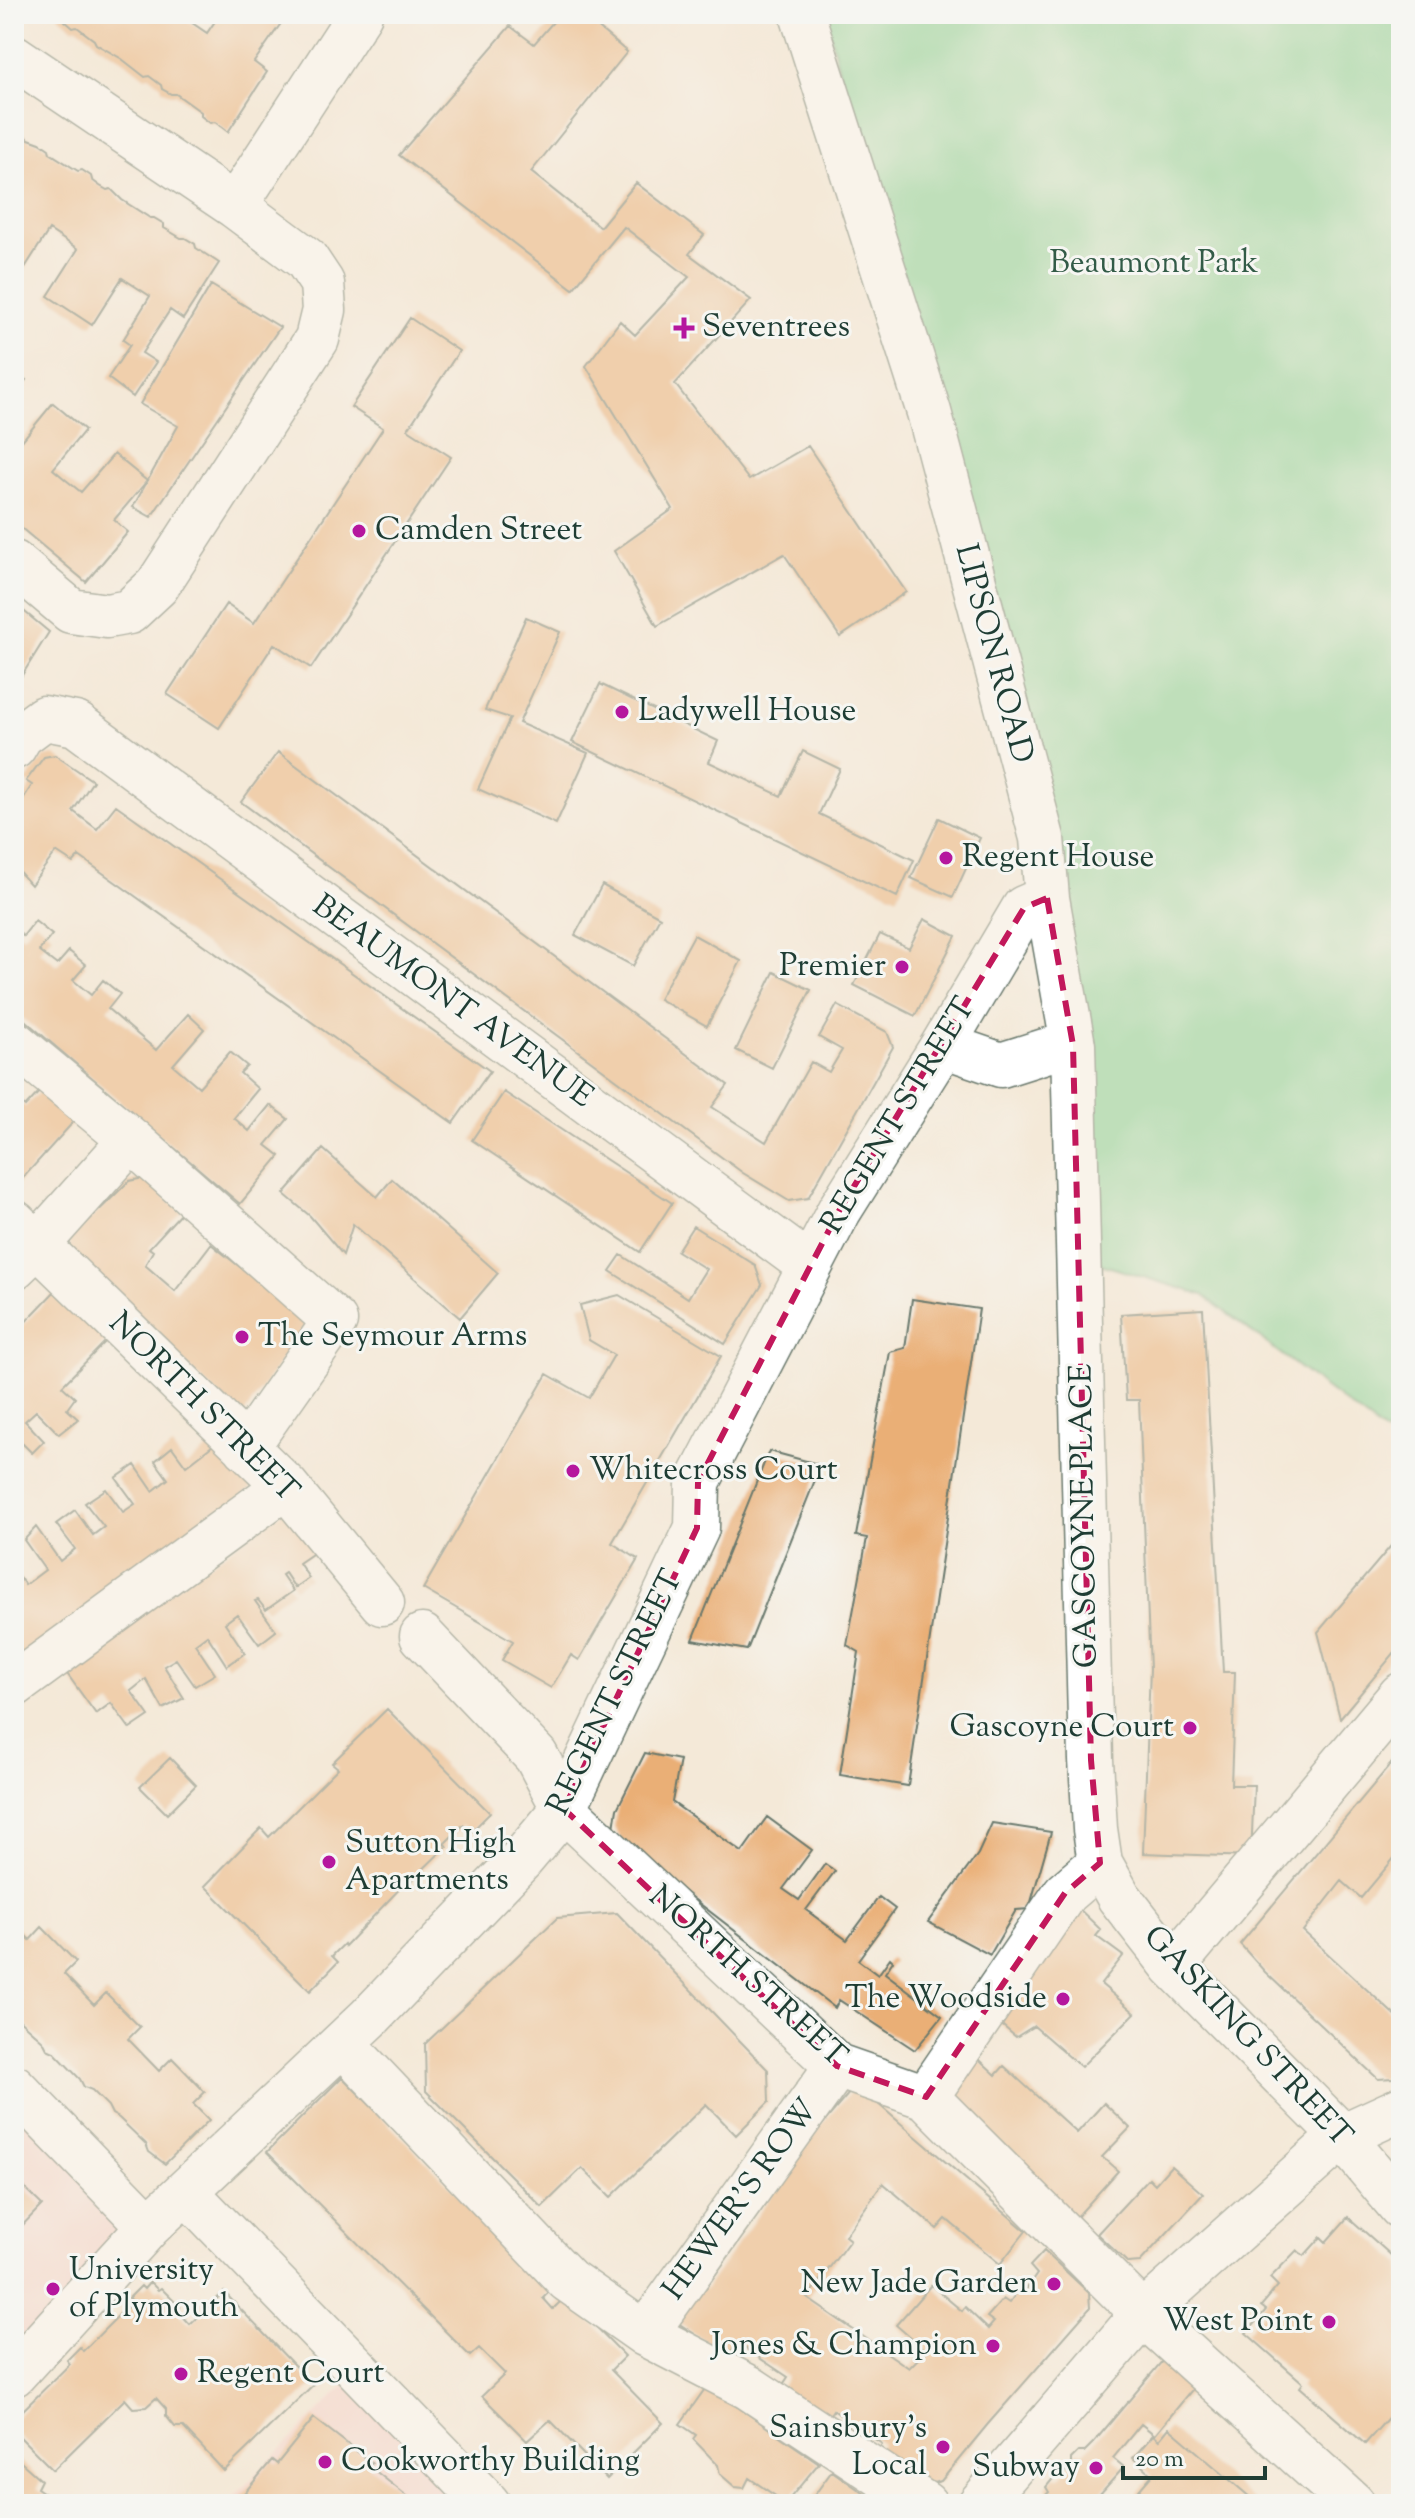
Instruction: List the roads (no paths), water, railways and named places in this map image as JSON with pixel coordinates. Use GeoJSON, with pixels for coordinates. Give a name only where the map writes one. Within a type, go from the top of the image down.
{"type":"FeatureCollection","features":[{"type":"Feature","properties":{"kind":"street"},"geometry":{"type":"LineString","coordinates":[[235,206],[360,14]]}},
{"type":"Feature","properties":{"kind":"street","name":"LIPSON ROAD"},"geometry":{"type":"LineString","coordinates":[[802,14],[929,412],[1042,838],[1047,898],[1073,1045],[1080,1313]]}},
{"type":"Feature","properties":{"kind":"street"},"geometry":{"type":"LineString","coordinates":[[14,57],[235,206],[306,259],[322,283],[324,310],[317,339],[157,586],[129,612],[107,616],[71,611],[14,563]]}},
{"type":"Feature","properties":{"kind":"street","name":"BEAUMONT AVENUE"},"geometry":{"type":"LineString","coordinates":[[14,747],[21,735],[44,718],[76,724],[810,1266]]}},
{"type":"Feature","properties":{"kind":"street","name":"REGENT STREET"},"geometry":{"type":"LineString","coordinates":[[14,2374],[149,2226],[343,2044],[521,1860],[564,1809],[697,1528],[698,1482],[839,1211],[1024,908],[1047,898]]}},
{"type":"Feature","properties":{"kind":"street"},"geometry":{"type":"LineString","coordinates":[[14,1043],[131,1140],[335,1321],[246,1448]]}},
{"type":"Feature","properties":{"kind":"street"},"geometry":{"type":"LineString","coordinates":[[943,1045],[1001,1065],[1073,1045]]}},
{"type":"Feature","properties":{"kind":"street"},"geometry":{"type":"LineString","coordinates":[[22,1245],[131,1140]]}},
{"type":"Feature","properties":{"kind":"street","name":"NORTH STREET"},"geometry":{"type":"LineString","coordinates":[[22,1245],[286,1486],[382,1603]]}},
{"type":"Feature","properties":{"kind":"street","name":"GASCOYNE PLACE"},"geometry":{"type":"LineString","coordinates":[[1080,1313],[1091,1760],[1100,1863]]}},
{"type":"Feature","properties":{"kind":"street"},"geometry":{"type":"LineString","coordinates":[[14,1685],[286,1486]]}},
{"type":"Feature","properties":{"kind":"street","name":"NORTH STREET"},"geometry":{"type":"LineString","coordinates":[[422,1636],[536,1756],[564,1809],[837,2066],[926,2097],[1143,2314],[1353,2504]]}},
{"type":"Feature","properties":{"kind":"street"},"geometry":{"type":"LineString","coordinates":[[1173,1966],[1401,1695]]}},
{"type":"Feature","properties":{"kind":"street"},"geometry":{"type":"LineString","coordinates":[[926,2097],[1065,1893],[1100,1863]]}},
{"type":"Feature","properties":{"kind":"street","name":"GASKING STREET"},"geometry":{"type":"LineString","coordinates":[[1100,1863],[1119,1897],[1173,1966],[1342,2136],[1401,2207]]}},
{"type":"Feature","properties":{"kind":"street"},"geometry":{"type":"LineString","coordinates":[[343,2044],[568,2280],[645,2334],[748,2387],[925,2504]]}},
{"type":"Feature","properties":{"kind":"street","name":"HEWER'S ROW"},"geometry":{"type":"LineString","coordinates":[[645,2334],[837,2066]]}},
{"type":"Feature","properties":{"kind":"street"},"geometry":{"type":"LineString","coordinates":[[14,2087],[149,2226]]}},
{"type":"Feature","properties":{"kind":"street"},"geometry":{"type":"LineString","coordinates":[[980,2504],[1143,2314],[1342,2136],[1401,2109]]}},
{"type":"Feature","properties":{"kind":"street"},"geometry":{"type":"LineString","coordinates":[[187,2193],[488,2504]]}},
{"type":"Feature","properties":{"kind":"place","name":"Seventrees"},"geometry":{"type":"Point","coordinates":[684,328]}},
{"type":"Feature","properties":{"kind":"place","name":"Camden Street"},"geometry":{"type":"Point","coordinates":[359,531]}},
{"type":"Feature","properties":{"kind":"place","name":"Ladywell House"},"geometry":{"type":"Point","coordinates":[622,712]}},
{"type":"Feature","properties":{"kind":"place","name":"Regent House"},"geometry":{"type":"Point","coordinates":[946,858]}},
{"type":"Feature","properties":{"kind":"place","name":"Premier"},"geometry":{"type":"Point","coordinates":[902,967]}},
{"type":"Feature","properties":{"kind":"place","name":"The Seymour Arms"},"geometry":{"type":"Point","coordinates":[242,1337]}},
{"type":"Feature","properties":{"kind":"place","name":"Whitecross Court"},"geometry":{"type":"Point","coordinates":[573,1471]}},
{"type":"Feature","properties":{"kind":"place","name":"Gascoyne Court"},"geometry":{"type":"Point","coordinates":[1190,1728]}},
{"type":"Feature","properties":{"kind":"place","name":"Sutton High Apartments"},"geometry":{"type":"Point","coordinates":[329,1862]}},
{"type":"Feature","properties":{"kind":"place","name":"The Woodside"},"geometry":{"type":"Point","coordinates":[1063,1999]}},
{"type":"Feature","properties":{"kind":"place","name":"New Jade Garden"},"geometry":{"type":"Point","coordinates":[1054,2284]}},
{"type":"Feature","properties":{"kind":"place","name":"University of Plymouth"},"geometry":{"type":"Point","coordinates":[53,2289]}},
{"type":"Feature","properties":{"kind":"place","name":"West Point"},"geometry":{"type":"Point","coordinates":[1329,2322]}},
{"type":"Feature","properties":{"kind":"place","name":"Jones & Champion"},"geometry":{"type":"Point","coordinates":[993,2346]}},
{"type":"Feature","properties":{"kind":"place","name":"Regent Court"},"geometry":{"type":"Point","coordinates":[181,2374]}},
{"type":"Feature","properties":{"kind":"place","name":"Sainsbury's Local"},"geometry":{"type":"Point","coordinates":[943,2447]}},
{"type":"Feature","properties":{"kind":"place","name":"Cookworthy Building"},"geometry":{"type":"Point","coordinates":[325,2462]}},
{"type":"Feature","properties":{"kind":"place","name":"Subway"},"geometry":{"type":"Point","coordinates":[1096,2468]}},
{"type":"Feature","properties":{"kind":"park label","name":"Beaumont Park"},"geometry":{"type":"Point","coordinates":[1154,264]}}]}
